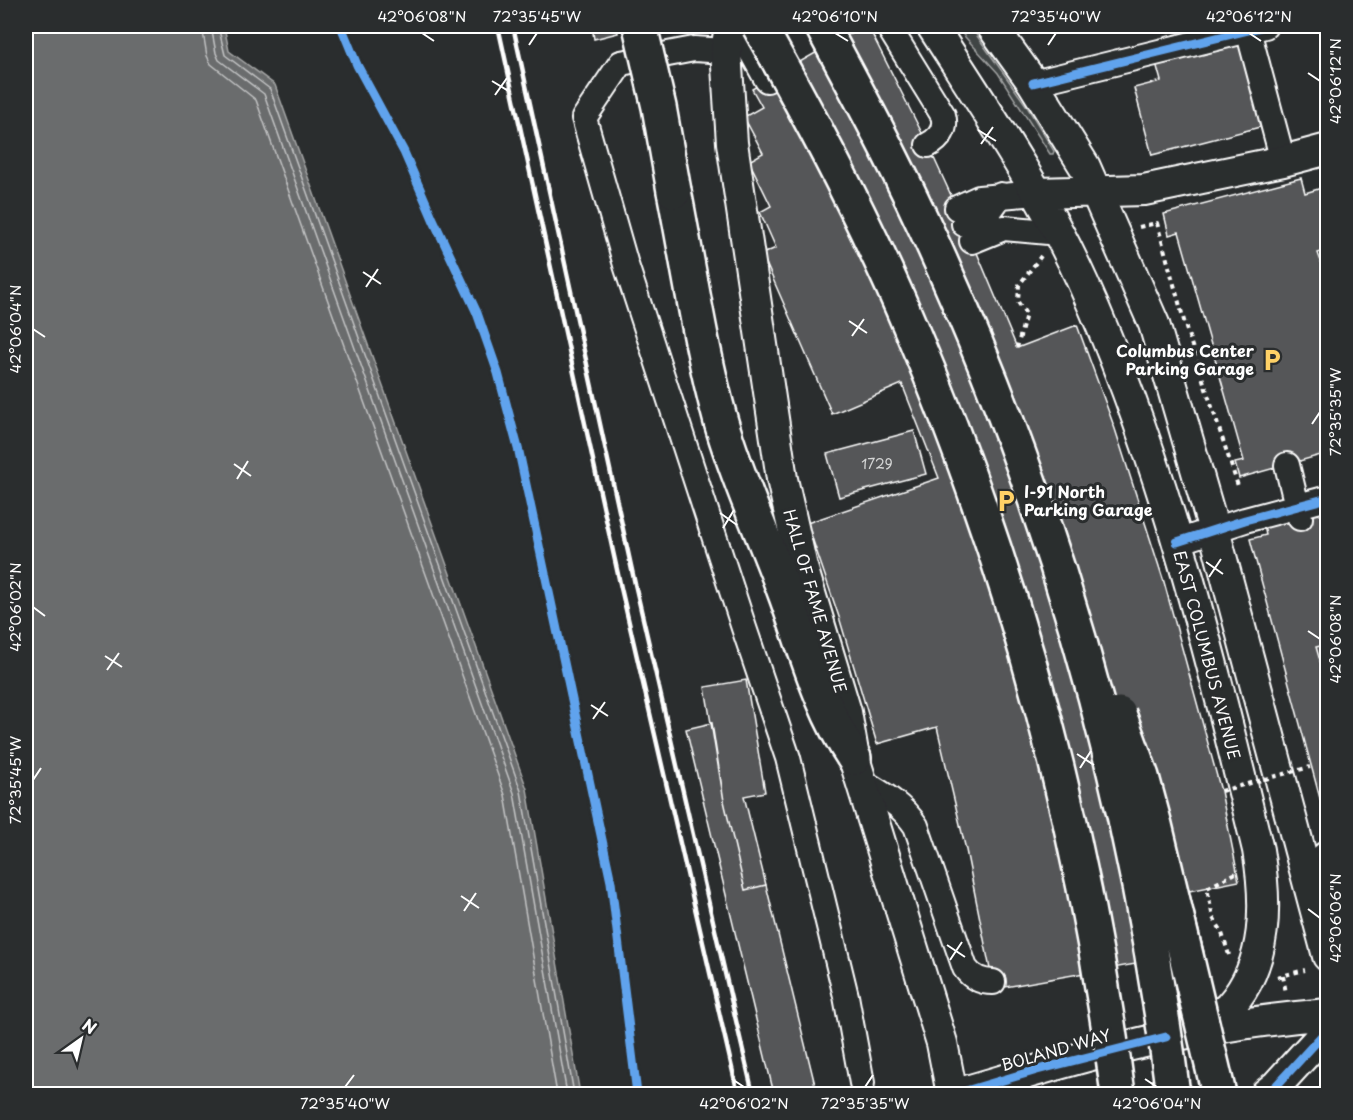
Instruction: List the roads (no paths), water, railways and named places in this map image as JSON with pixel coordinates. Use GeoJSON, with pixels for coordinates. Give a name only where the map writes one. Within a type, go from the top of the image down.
{"type":"FeatureCollection","features":[{"type":"Feature","properties":{"kind":"highway"},"geometry":{"type":"LineString","coordinates":[[640,26],[659,107],[710,378],[728,445],[828,714],[857,770]]}},
{"type":"Feature","properties":{"kind":"highway"},"geometry":{"type":"LineString","coordinates":[[757,26],[828,153],[872,241],[912,331],[982,512],[1027,651],[1053,745],[1075,839],[1110,1026],[1118,1095]]}},
{"type":"Feature","properties":{"kind":"highway"},"geometry":{"type":"LineString","coordinates":[[822,26],[918,212],[962,309],[1025,471],[1058,567],[1084,652],[1128,829],[1161,1006],[1173,1095]]}},
{"type":"Feature","properties":{"kind":"highway"},"geometry":{"type":"LineString","coordinates":[[1058,567],[1110,691],[1142,777],[1219,1095]]}},
{"type":"Feature","properties":{"kind":"main road","name":"EAST COLUMBUS AVENUE"},"geometry":{"type":"LineString","coordinates":[[932,26],[1017,157],[1083,284],[1141,431],[1191,585],[1257,844],[1264,891],[1263,927],[1252,969],[1237,998],[1201,1030]]}},
{"type":"Feature","properties":{"kind":"main road"},"geometry":{"type":"LineString","coordinates":[[992,26],[1033,83],[1071,142],[1096,192],[1154,324],[1322,888],[1328,956]]}},
{"type":"Feature","properties":{"kind":"main road","name":"HALL OF FAME AVENUE"},"geometry":{"type":"LineString","coordinates":[[731,34],[728,99],[736,168],[782,479],[792,527],[846,711],[857,770],[942,1043],[954,1095]]}},
{"type":"Feature","properties":{"kind":"main road"},"geometry":{"type":"LineString","coordinates":[[1037,193],[1144,190],[1283,161],[1328,149]]}},
{"type":"Feature","properties":{"kind":"main road","name":"BOLAND WAY"},"geometry":{"type":"LineString","coordinates":[[954,1095],[1118,1048],[1201,1030],[1328,1014]]}},
{"type":"Feature","properties":{"kind":"main road"},"geometry":{"type":"LineString","coordinates":[[1266,1095],[1328,1029]]}},
{"type":"Feature","properties":{"kind":"street"},"geometry":{"type":"LineString","coordinates":[[757,26],[780,73]]}},
{"type":"Feature","properties":{"kind":"street"},"geometry":{"type":"LineString","coordinates":[[772,26],[780,73]]}},
{"type":"Feature","properties":{"kind":"street"},"geometry":{"type":"LineString","coordinates":[[888,26],[943,115],[943,132],[928,146]]}},
{"type":"Feature","properties":{"kind":"street"},"geometry":{"type":"LineString","coordinates":[[1033,83],[1256,28],[1283,161]]}},
{"type":"Feature","properties":{"kind":"street"},"geometry":{"type":"LineString","coordinates":[[780,73],[731,34],[694,50],[621,63],[584,118],[626,265],[788,758],[846,996],[862,1083]]}},
{"type":"Feature","properties":{"kind":"street"},"geometry":{"type":"LineString","coordinates":[[1037,193],[979,198],[965,224],[1059,234]]}},
{"type":"Feature","properties":{"kind":"street"},"geometry":{"type":"LineString","coordinates":[[1287,465],[1298,512]]}},
{"type":"Feature","properties":{"kind":"street"},"geometry":{"type":"LineString","coordinates":[[1177,542],[1214,530],[1298,512],[1328,498]]}},
{"type":"Feature","properties":{"kind":"street"},"geometry":{"type":"LineString","coordinates":[[857,770],[913,821],[966,968],[980,980],[993,982]]}},
{"type":"Feature","properties":{"kind":"street"},"geometry":{"type":"LineString","coordinates":[[1322,888],[1323,856],[1328,852]]}},
{"type":"Feature","properties":{"kind":"water"},"geometry":{"type":"Polygon","coordinates":[[[26,26],[224,26],[229,51],[275,85],[527,789],[580,1094],[26,1094],[26,26]]]}},
{"type":"Feature","properties":{"kind":"railway"},"geometry":{"type":"LineString","coordinates":[[498,26],[621,588],[738,1094]]}},
{"type":"Feature","properties":{"kind":"railway"},"geometry":{"type":"LineString","coordinates":[[513,26],[635,584],[753,1094]]}},
{"type":"Feature","properties":{"kind":"place","name":"Columbus Center Parking Garage"},"geometry":{"type":"Point","coordinates":[1272,360]}},
{"type":"Feature","properties":{"kind":"place","name":"I-91 North Parking Garage"},"geometry":{"type":"Point","coordinates":[1006,501]}}]}
